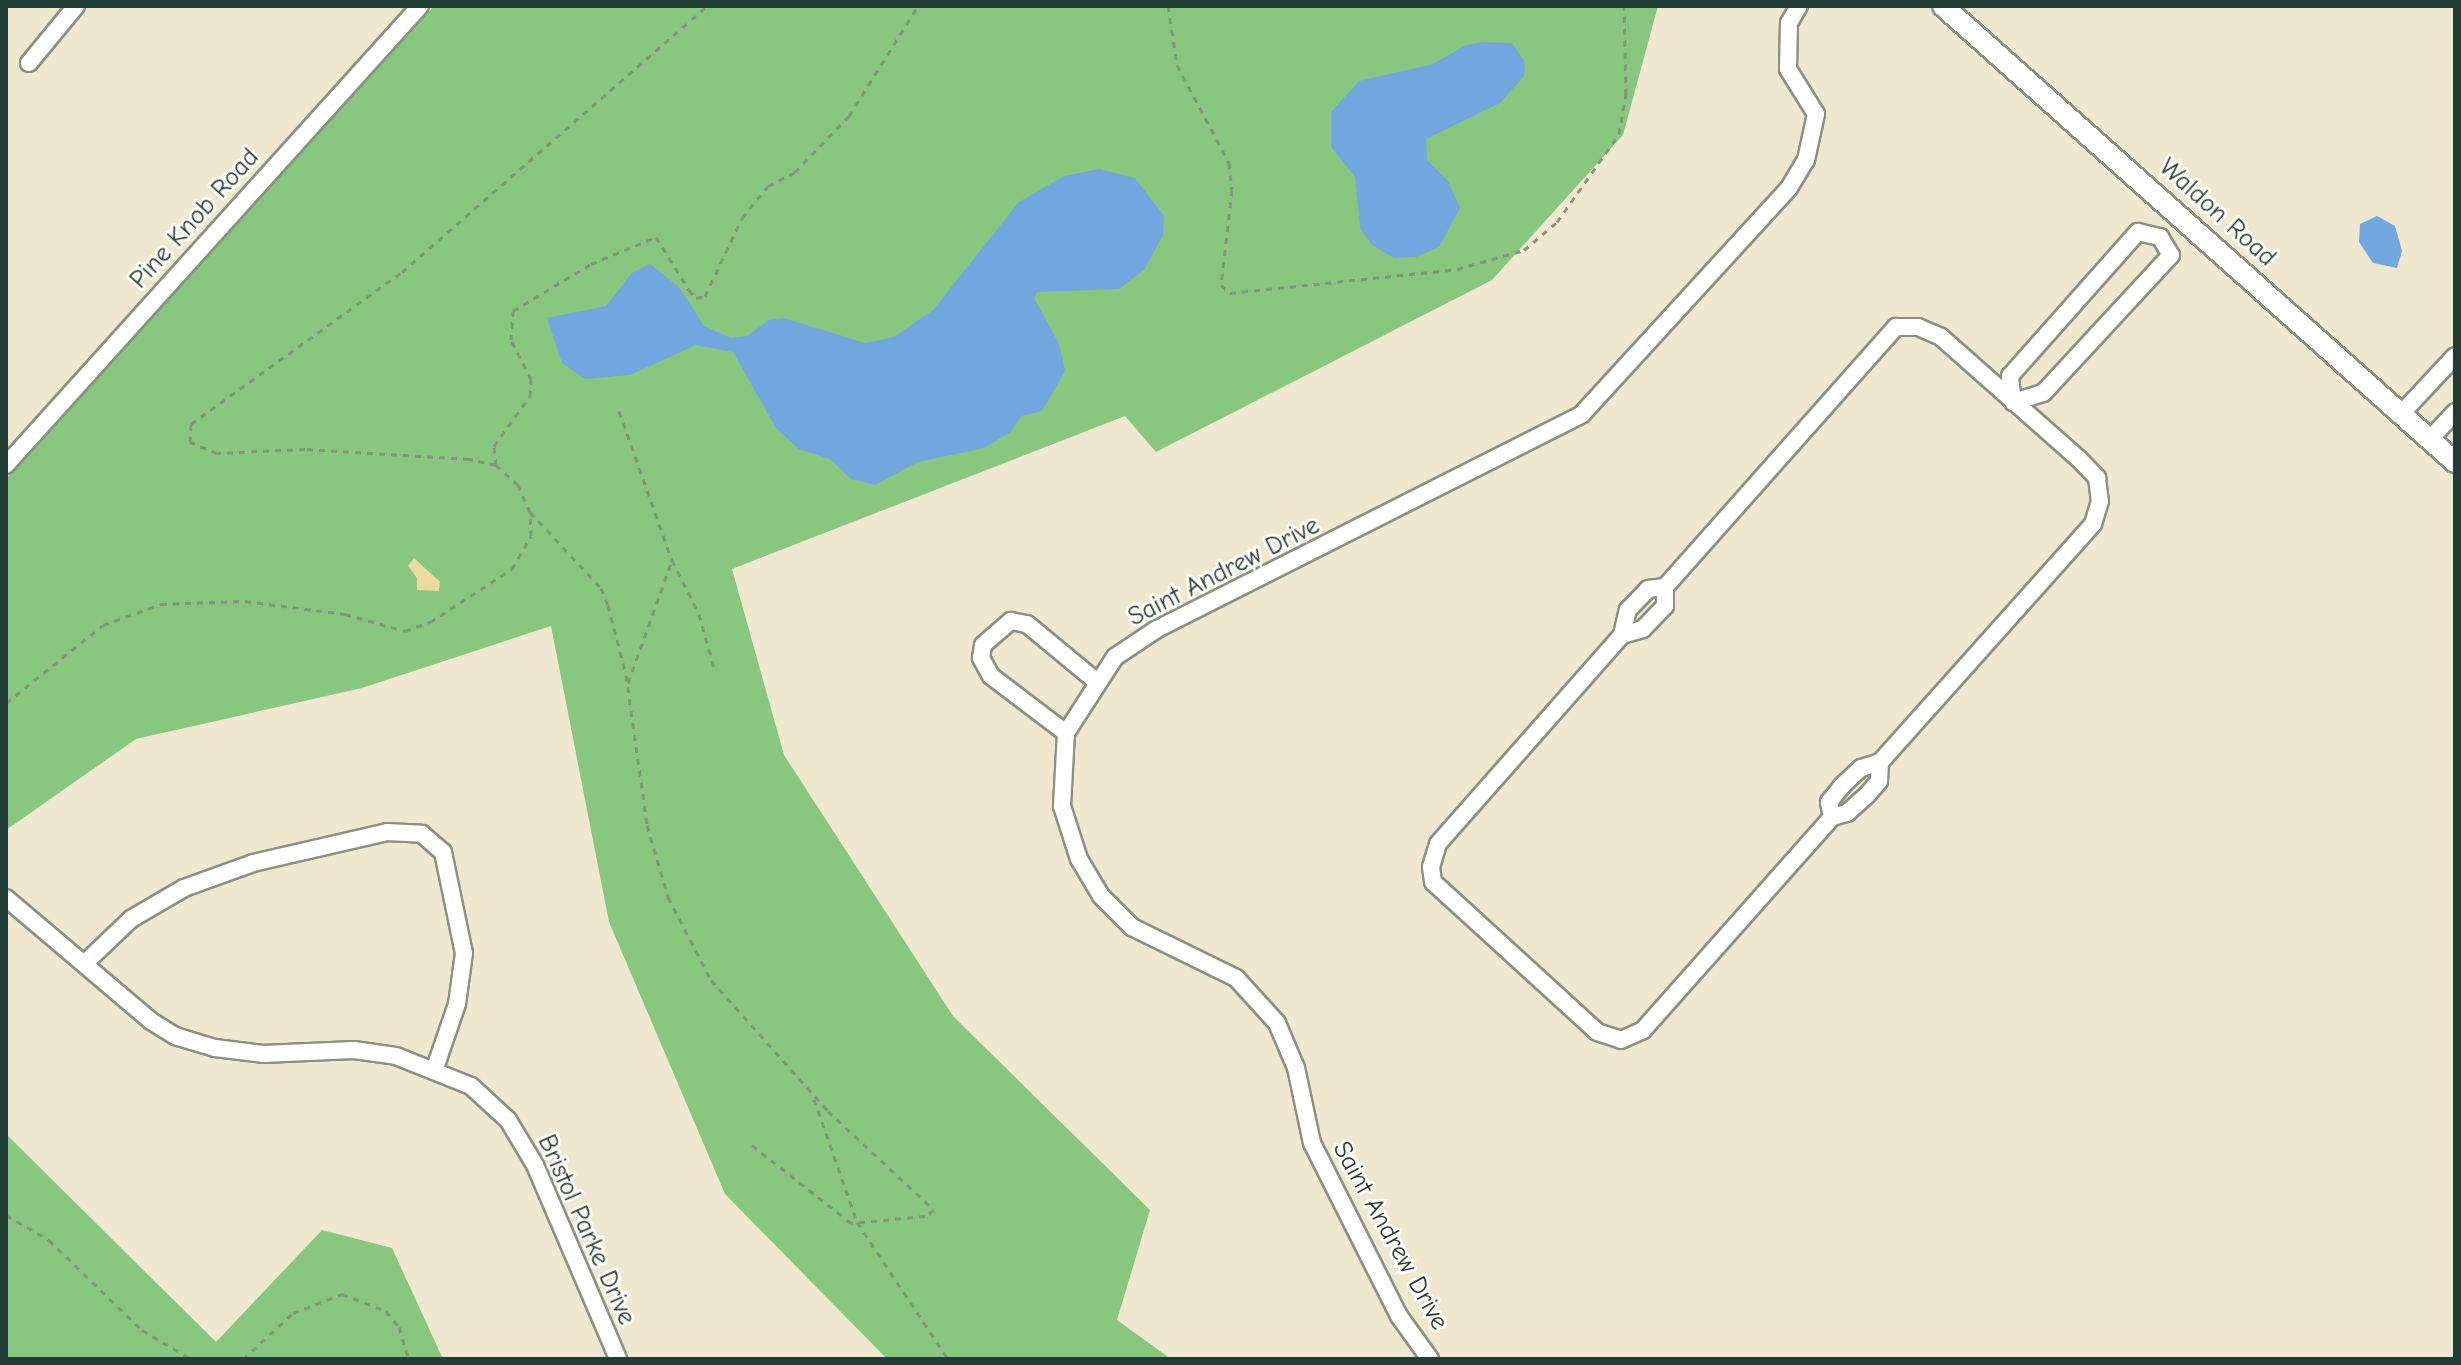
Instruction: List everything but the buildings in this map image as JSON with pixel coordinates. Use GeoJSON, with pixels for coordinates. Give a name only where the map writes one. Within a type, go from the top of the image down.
{"type":"FeatureCollection","features":[{"type":"Feature","properties":{"kind":"street"},"geometry":{"type":"LineString","coordinates":[[29,63],[76,6]]}},
{"type":"Feature","properties":{"kind":"street","name":"Pine Knob Road"},"geometry":{"type":"LineString","coordinates":[[6,465],[420,6]]}},
{"type":"Feature","properties":{"kind":"street","name":"Saint Andrew Drive"},"geometry":{"type":"LineString","coordinates":[[1430,1359],[1399,1316],[1318,1157],[1296,1068],[1277,1023],[1236,978],[1132,927],[1101,896],[1079,859],[1062,806],[1066,733],[1096,681],[1115,657],[1157,629],[1582,414],[1789,188],[1806,160],[1816,114],[1788,69],[1789,23],[1799,6]]}},
{"type":"Feature","properties":{"kind":"street","name":"Waldon Road"},"geometry":{"type":"LineString","coordinates":[[1943,6],[2455,462]]}},
{"type":"Feature","properties":{"kind":"street"},"geometry":{"type":"LineString","coordinates":[[2160,237],[2181,215]]}},
{"type":"Feature","properties":{"kind":"street"},"geometry":{"type":"LineString","coordinates":[[2138,232],[2160,237],[2171,255],[2043,393],[2013,402],[2010,376],[2138,232]]}},
{"type":"Feature","properties":{"kind":"street"},"geometry":{"type":"LineString","coordinates":[[1622,635],[1643,629],[1665,606],[1665,587],[1896,327],[1918,327],[1941,337],[2097,478],[2100,501],[2093,524],[1880,762],[1861,768],[1842,786],[1829,802],[1832,817]]}},
{"type":"Feature","properties":{"kind":"street"},"geometry":{"type":"LineString","coordinates":[[2401,414],[2455,356]]}},
{"type":"Feature","properties":{"kind":"street"},"geometry":{"type":"LineString","coordinates":[[2430,439],[2455,412]]}},
{"type":"Feature","properties":{"kind":"street"},"geometry":{"type":"LineString","coordinates":[[1665,587],[1648,589],[1628,610],[1622,635],[1438,844],[1431,867],[1433,882],[1597,1032],[1621,1040],[1643,1030],[1832,817],[1847,813],[1867,795],[1879,781],[1880,762]]}},
{"type":"Feature","properties":{"kind":"street"},"geometry":{"type":"LineString","coordinates":[[1066,733],[991,676],[981,658],[983,645],[1011,621],[1027,624],[1096,681]]}},
{"type":"Feature","properties":{"kind":"street"},"geometry":{"type":"LineString","coordinates":[[86,962],[131,919],[184,888],[253,863],[387,832],[422,834],[443,852],[464,953],[457,1004],[435,1068]]}},
{"type":"Feature","properties":{"kind":"street","name":"Bristol Parke Drive"},"geometry":{"type":"LineString","coordinates":[[6,898],[86,962],[151,1021],[215,1048],[263,1054],[354,1050],[435,1068],[471,1086],[508,1120],[535,1165],[618,1359]]}},
{"type":"Feature","properties":{"kind":"path"},"geometry":{"type":"LineString","coordinates":[[707,6],[402,272],[191,424],[190,442],[217,453],[305,449],[469,459],[496,465],[518,485],[530,512],[601,588],[626,691],[640,795],[668,897],[711,980],[813,1096],[934,1210],[925,1216],[857,1222],[752,1145]]}},
{"type":"Feature","properties":{"kind":"path"},"geometry":{"type":"LineString","coordinates":[[496,465],[494,446],[530,396],[531,379],[511,340],[513,311],[591,264],[656,237],[689,290],[696,298],[705,296],[742,218],[768,186],[795,172],[849,116],[918,6]]}},
{"type":"Feature","properties":{"kind":"path"},"geometry":{"type":"LineString","coordinates":[[1168,6],[1177,65],[1229,163],[1232,190],[1221,285],[1230,293],[1457,269],[1524,250],[1557,222],[1619,134],[1626,94],[1624,6]]}},
{"type":"Feature","properties":{"kind":"path"},"geometry":{"type":"LineString","coordinates":[[619,411],[672,561],[699,614],[714,668]]}},
{"type":"Feature","properties":{"kind":"path"},"geometry":{"type":"LineString","coordinates":[[6,703],[103,625],[161,604],[245,601],[345,614],[377,627],[405,631],[430,622],[512,569],[531,536],[530,512]]}},
{"type":"Feature","properties":{"kind":"path"},"geometry":{"type":"LineString","coordinates":[[626,691],[672,561]]}},
{"type":"Feature","properties":{"kind":"path"},"geometry":{"type":"LineString","coordinates":[[813,1096],[857,1222],[948,1359]]}},
{"type":"Feature","properties":{"kind":"path"},"geometry":{"type":"LineString","coordinates":[[6,1215],[49,1240],[142,1330],[191,1359]]}},
{"type":"Feature","properties":{"kind":"path"},"geometry":{"type":"LineString","coordinates":[[243,1359],[293,1313],[342,1294],[386,1311],[399,1327],[409,1359]]}},
{"type":"Feature","properties":{"kind":"green space"},"geometry":{"type":"Polygon","coordinates":[[[434,6],[1658,6],[1623,135],[1492,280],[1156,452],[1125,416],[732,569],[784,755],[953,1016],[1150,1210],[1117,1320],[1171,1359],[887,1359],[725,1194],[609,922],[551,626],[362,688],[136,739],[6,830],[6,479],[434,6]]]}},
{"type":"Feature","properties":{"kind":"green space"},"geometry":{"type":"Polygon","coordinates":[[[6,1134],[216,1342],[322,1230],[392,1248],[443,1359],[6,1359],[6,1134]]]}},
{"type":"Feature","properties":{"kind":"sand"},"geometry":{"type":"Polygon","coordinates":[[[414,558],[440,582],[439,591],[417,590],[417,578],[408,566],[414,558]]]}},
{"type":"Feature","properties":{"kind":"water"},"geometry":{"type":"Polygon","coordinates":[[[1512,43],[1525,62],[1524,76],[1500,103],[1426,139],[1427,160],[1448,181],[1460,208],[1439,247],[1416,257],[1394,258],[1372,245],[1360,228],[1355,177],[1331,147],[1331,112],[1359,81],[1433,64],[1466,45],[1512,43]]]}},
{"type":"Feature","properties":{"kind":"water"},"geometry":{"type":"Polygon","coordinates":[[[1099,169],[1135,178],[1164,216],[1163,235],[1144,270],[1119,289],[1037,292],[1034,298],[1059,344],[1065,371],[1042,411],[1021,416],[1011,432],[984,448],[918,462],[875,485],[851,479],[830,459],[799,449],[776,428],[733,352],[696,345],[630,375],[585,379],[562,363],[547,318],[606,306],[632,273],[650,264],[679,287],[704,326],[731,338],[747,336],[769,320],[784,318],[865,343],[894,337],[933,310],[1019,202],[1064,176],[1099,169]]]}},
{"type":"Feature","properties":{"kind":"water"},"geometry":{"type":"Polygon","coordinates":[[[2377,216],[2395,226],[2402,251],[2397,268],[2373,263],[2359,242],[2360,224],[2377,216]]]}}]}
